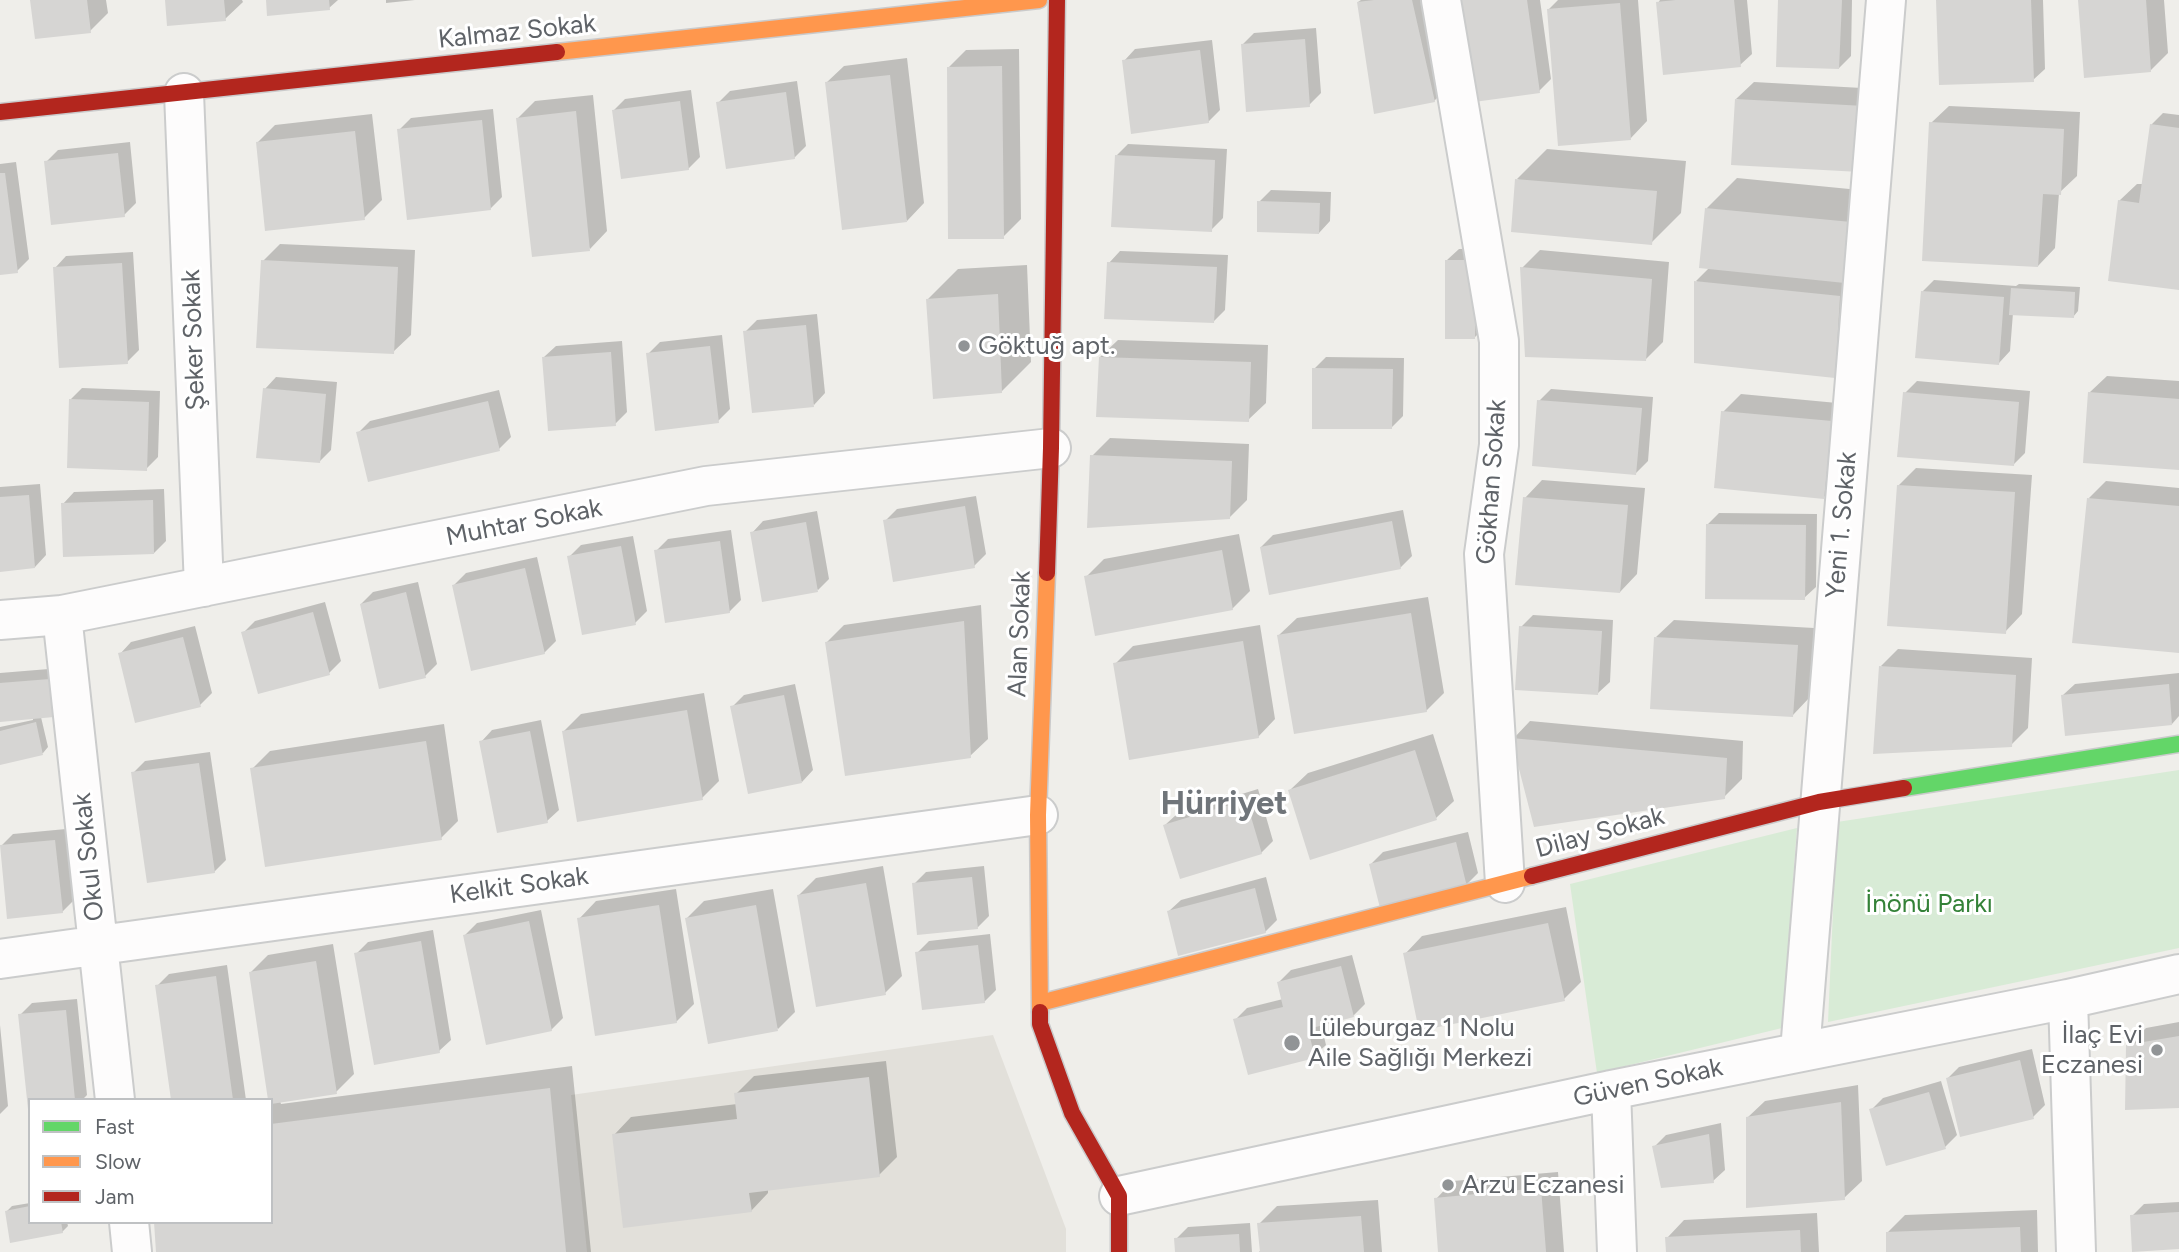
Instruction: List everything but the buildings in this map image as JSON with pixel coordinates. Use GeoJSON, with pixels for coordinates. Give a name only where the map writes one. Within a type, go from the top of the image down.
{"type":"FeatureCollection","features":[{"type":"Feature","properties":{"kind":"street","name":"Kalmaz Sokak"},"geometry":{"type":"LineString","coordinates":[[0,112],[1039,0]]}},
{"type":"Feature","properties":{"kind":"street","name":"Alan Sokak"},"geometry":{"type":"LineString","coordinates":[[1056,0],[1051,448],[1038,815],[1040,1024],[1072,1113],[1119,1196],[1119,1252]]}},
{"type":"Feature","properties":{"kind":"street","name":"Gökhan Sokak"},"geometry":{"type":"LineString","coordinates":[[1441,0],[1499,341],[1499,445],[1484,554],[1505,883]]}},
{"type":"Feature","properties":{"kind":"street","name":"Yeni 1. Sokak"},"geometry":{"type":"LineString","coordinates":[[1800,1051],[1886,0]]}},
{"type":"Feature","properties":{"kind":"street","name":"Şeker Sokak"},"geometry":{"type":"LineString","coordinates":[[184,93],[204,587]]}},
{"type":"Feature","properties":{"kind":"street","name":"Muhtar Sokak"},"geometry":{"type":"LineString","coordinates":[[0,620],[62,615],[706,486],[1051,448]]}},
{"type":"Feature","properties":{"kind":"street","name":"Okul Sokak"},"geometry":{"type":"LineString","coordinates":[[62,615],[115,1098]]}},
{"type":"Feature","properties":{"kind":"street","name":"Dilay Sokak"},"geometry":{"type":"LineString","coordinates":[[1040,1003],[1819,802],[2179,744]]}},
{"type":"Feature","properties":{"kind":"street","name":"Kelkit Sokak"},"geometry":{"type":"LineString","coordinates":[[0,959],[1038,815]]}},
{"type":"Feature","properties":{"kind":"street","name":"Güven Sokak"},"geometry":{"type":"LineString","coordinates":[[1119,1196],[1611,1090],[2068,999],[2179,974]]}},
{"type":"Feature","properties":{"kind":"street"},"geometry":{"type":"LineString","coordinates":[[2068,999],[2076,1252]]}},
{"type":"Feature","properties":{"kind":"street"},"geometry":{"type":"LineString","coordinates":[[1611,1090],[1617,1252]]}},
{"type":"Feature","properties":{"kind":"street"},"geometry":{"type":"LineString","coordinates":[[129,1224],[132,1252]]}},
{"type":"Feature","properties":{"kind":"shaded area"},"geometry":{"type":"Polygon","coordinates":[[[993,1035],[1066,1229],[1066,1252],[587,1252],[571,1095],[993,1035]]]}},
{"type":"Feature","properties":{"kind":"green space","name":"İnönü Parkı"},"geometry":{"type":"Polygon","coordinates":[[[2179,770],[2179,948],[1828,1022],[1837,822],[2179,770]]]}},
{"type":"Feature","properties":{"kind":"green space"},"geometry":{"type":"Polygon","coordinates":[[[1797,828],[1782,1028],[1597,1073],[1570,884],[1797,828]]]}},
{"type":"Feature","properties":{"kind":"traffic: fast"},"geometry":{"type":"LineString","coordinates":[[1904,788],[2179,744]]}},
{"type":"Feature","properties":{"kind":"traffic: slow"},"geometry":{"type":"LineString","coordinates":[[557,52],[1039,0]]}},
{"type":"Feature","properties":{"kind":"traffic: slow"},"geometry":{"type":"LineString","coordinates":[[1040,1012],[1038,815],[1047,573]]}},
{"type":"Feature","properties":{"kind":"traffic: slow"},"geometry":{"type":"LineString","coordinates":[[1040,1003],[1532,876]]}},
{"type":"Feature","properties":{"kind":"traffic: jam"},"geometry":{"type":"LineString","coordinates":[[1047,573],[1057,0]]}},
{"type":"Feature","properties":{"kind":"traffic: jam"},"geometry":{"type":"LineString","coordinates":[[0,112],[557,52]]}},
{"type":"Feature","properties":{"kind":"traffic: jam"},"geometry":{"type":"LineString","coordinates":[[1532,876],[1819,802],[1904,788]]}},
{"type":"Feature","properties":{"kind":"traffic: jam"},"geometry":{"type":"LineString","coordinates":[[1040,1012],[1040,1024],[1072,1113],[1119,1196],[1119,1252]]}},
{"type":"Feature","properties":{"kind":"place","name":"Göktuğ apt."},"geometry":{"type":"Point","coordinates":[964,346]}},
{"type":"Feature","properties":{"kind":"place","name":"Lüleburgaz 1 Nolu Aile Sağlığı Merkezi"},"geometry":{"type":"Point","coordinates":[1292,1043]}},
{"type":"Feature","properties":{"kind":"place","name":"İlaç Evi Eczanesi"},"geometry":{"type":"Point","coordinates":[2157,1050]}},
{"type":"Feature","properties":{"kind":"place","name":"Arzu Eczanesi"},"geometry":{"type":"Point","coordinates":[1448,1185]}},
{"type":"Feature","properties":{"kind":"district","name":"Hürriyet"},"geometry":{"type":"Point","coordinates":[1224,804]}}]}
